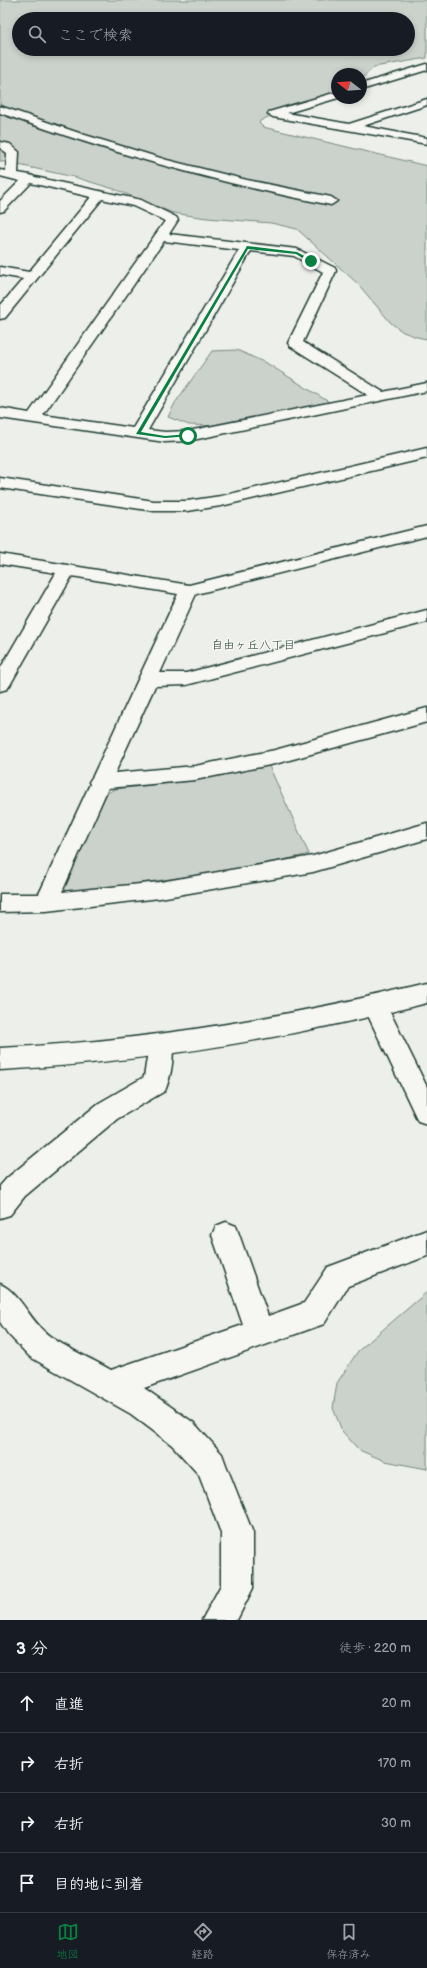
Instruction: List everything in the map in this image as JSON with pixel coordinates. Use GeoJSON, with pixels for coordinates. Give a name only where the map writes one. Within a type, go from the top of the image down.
{"type":"FeatureCollection","features":[{"type":"Feature","properties":{"kind":"street"},"geometry":{"type":"LineString","coordinates":[[367,85],[427,67]]}},
{"type":"Feature","properties":{"kind":"street"},"geometry":{"type":"LineString","coordinates":[[331,97],[273,114],[426,141]]}},
{"type":"Feature","properties":{"kind":"street"},"geometry":{"type":"LineString","coordinates":[[351,127],[427,102]]}},
{"type":"Feature","properties":{"kind":"street"},"geometry":{"type":"LineString","coordinates":[[0,109],[64,133],[159,161],[248,184],[331,201]]}},
{"type":"Feature","properties":{"kind":"street"},"geometry":{"type":"LineString","coordinates":[[0,145],[6,146],[13,152],[12,174]]}},
{"type":"Feature","properties":{"kind":"street"},"geometry":{"type":"LineString","coordinates":[[0,173],[12,174],[137,203],[172,220],[33,418]]}},
{"type":"Feature","properties":{"kind":"street"},"geometry":{"type":"LineString","coordinates":[[0,208],[30,178]]}},
{"type":"Feature","properties":{"kind":"street"},"geometry":{"type":"LineString","coordinates":[[0,316],[99,195]]}},
{"type":"Feature","properties":{"kind":"street"},"geometry":{"type":"LineString","coordinates":[[161,237],[297,253],[330,271],[295,343],[380,396]]}},
{"type":"Feature","properties":{"kind":"street"},"geometry":{"type":"LineString","coordinates":[[138,433],[247,248]]}},
{"type":"Feature","properties":{"kind":"street"},"geometry":{"type":"LineString","coordinates":[[0,271],[32,276]]}},
{"type":"Feature","properties":{"kind":"street"},"geometry":{"type":"LineString","coordinates":[[0,413],[165,437],[188,436],[380,396],[425,390]]}},
{"type":"Feature","properties":{"kind":"street"},"geometry":{"type":"LineString","coordinates":[[0,483],[154,506],[187,506],[220,501],[427,453]]}},
{"type":"Feature","properties":{"kind":"street"},"geometry":{"type":"LineString","coordinates":[[0,559],[189,590],[427,532]]}},
{"type":"Feature","properties":{"kind":"street"},"geometry":{"type":"LineString","coordinates":[[0,685],[67,570]]}},
{"type":"Feature","properties":{"kind":"street"},"geometry":{"type":"LineString","coordinates":[[46,902],[189,590]]}},
{"type":"Feature","properties":{"kind":"street"},"geometry":{"type":"LineString","coordinates":[[148,680],[186,679],[427,616]]}},
{"type":"Feature","properties":{"kind":"street"},"geometry":{"type":"LineString","coordinates":[[100,782],[195,773],[275,757],[427,715]]}},
{"type":"Feature","properties":{"kind":"street"},"geometry":{"type":"LineString","coordinates":[[0,903],[46,902],[160,890],[313,864],[427,830]]}},
{"type":"Feature","properties":{"kind":"street"},"geometry":{"type":"LineString","coordinates":[[0,1059],[40,1058],[161,1045],[281,1027],[376,1007],[427,993]]}},
{"type":"Feature","properties":{"kind":"street"},"geometry":{"type":"LineString","coordinates":[[376,1007],[427,1113]]}},
{"type":"Feature","properties":{"kind":"street"},"geometry":{"type":"LineString","coordinates":[[0,1206],[16,1187],[108,1111],[156,1083],[161,1045]]}},
{"type":"Feature","properties":{"kind":"street"},"geometry":{"type":"LineString","coordinates":[[226,1235],[260,1333]]}},
{"type":"Feature","properties":{"kind":"street"},"geometry":{"type":"LineString","coordinates":[[111,1385],[314,1314],[338,1276],[427,1243]]}},
{"type":"Feature","properties":{"kind":"street"},"geometry":{"type":"LineString","coordinates":[[0,1298],[18,1324],[40,1347],[142,1403],[183,1434],[211,1465],[237,1533],[237,1588],[219,1620]]}},
{"type":"Feature","properties":{"kind":"shaded area"},"geometry":{"type":"Polygon","coordinates":[[[0,0],[427,0],[427,58],[374,67],[367,73],[367,68],[331,68],[331,100],[268,117],[259,123],[263,127],[427,166],[427,339],[403,332],[391,323],[358,284],[297,229],[271,223],[207,218],[173,213],[114,189],[74,177],[0,161],[0,0]]]}},
{"type":"Feature","properties":{"kind":"shaded area"},"geometry":{"type":"Polygon","coordinates":[[[237,350],[268,364],[329,402],[220,426],[189,425],[168,417],[175,403],[212,351],[237,350]]]}},
{"type":"Feature","properties":{"kind":"shaded area"},"geometry":{"type":"Polygon","coordinates":[[[269,766],[309,854],[249,868],[69,893],[63,887],[107,793],[115,789],[192,781],[269,766]]]}},
{"type":"Feature","properties":{"kind":"shaded area"},"geometry":{"type":"Polygon","coordinates":[[[427,1292],[427,1469],[385,1461],[359,1450],[342,1431],[333,1408],[337,1383],[358,1351],[427,1292]]]}},
{"type":"Feature","properties":{"kind":"district","name":"自由ヶ丘八丁目"},"geometry":{"type":"Point","coordinates":[253,645]}},
{"type":"Feature","properties":{"kind":"route"},"geometry":{"type":"LineString","coordinates":[[188,436],[165,437],[138,433],[247,248],[297,253],[311,261]]}}]}
